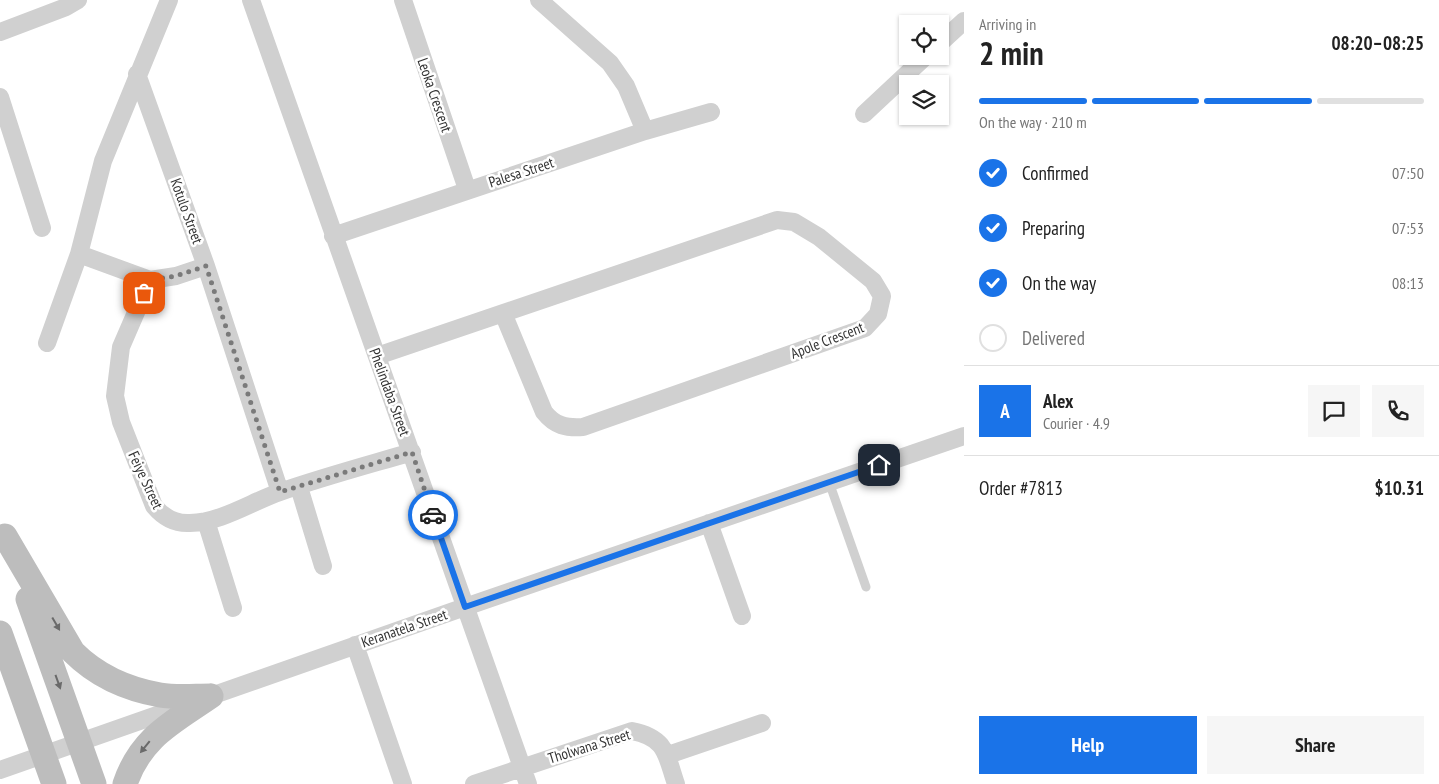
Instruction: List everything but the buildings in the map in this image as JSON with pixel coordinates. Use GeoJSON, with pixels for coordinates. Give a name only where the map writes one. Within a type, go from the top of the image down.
{"type":"FeatureCollection","features":[{"type":"Feature","properties":{"kind":"main road"},"geometry":{"type":"LineString","coordinates":[[3,528],[73,652],[87,666],[106,678],[132,688],[161,695],[211,696]]}},
{"type":"Feature","properties":{"kind":"main road"},"geometry":{"type":"LineString","coordinates":[[3,528],[94,784]]}},
{"type":"Feature","properties":{"kind":"main road"},"geometry":{"type":"LineString","coordinates":[[0,633],[54,784]]}},
{"type":"Feature","properties":{"kind":"main road"},"geometry":{"type":"LineString","coordinates":[[125,784],[130,768],[142,749],[156,734],[211,696]]}},
{"type":"Feature","properties":{"kind":"street"},"geometry":{"type":"LineString","coordinates":[[0,32],[66,7],[78,0]]}},
{"type":"Feature","properties":{"kind":"street"},"geometry":{"type":"LineString","coordinates":[[47,343],[79,254],[102,161],[168,0]]}},
{"type":"Feature","properties":{"kind":"street","name":"Phelindaba Street"},"geometry":{"type":"LineString","coordinates":[[251,0],[528,784]]}},
{"type":"Feature","properties":{"kind":"street","name":"Leoka Crescent"},"geometry":{"type":"LineString","coordinates":[[403,0],[468,189]]}},
{"type":"Feature","properties":{"kind":"street"},"geometry":{"type":"LineString","coordinates":[[538,0],[610,62],[626,86],[645,131]]}},
{"type":"Feature","properties":{"kind":"street"},"geometry":{"type":"LineString","coordinates":[[949,35],[964,21]]}},
{"type":"Feature","properties":{"kind":"street"},"geometry":{"type":"LineString","coordinates":[[864,114],[916,65]]}},
{"type":"Feature","properties":{"kind":"street","name":"Kotulo Street"},"geometry":{"type":"LineString","coordinates":[[137,74],[206,266],[280,492]]}},
{"type":"Feature","properties":{"kind":"street"},"geometry":{"type":"LineString","coordinates":[[0,97],[42,228]]}},
{"type":"Feature","properties":{"kind":"street","name":"Palesa Street"},"geometry":{"type":"LineString","coordinates":[[333,236],[468,189],[645,131],[711,112]]}},
{"type":"Feature","properties":{"kind":"street","name":"Apole Crescent"},"geometry":{"type":"LineString","coordinates":[[777,220],[794,222],[819,237],[873,281],[882,296],[878,314],[865,328],[583,427],[569,428],[558,425],[544,412],[504,313],[777,220]]}},
{"type":"Feature","properties":{"kind":"street"},"geometry":{"type":"LineString","coordinates":[[79,254],[150,280],[176,276],[206,266]]}},
{"type":"Feature","properties":{"kind":"street","name":"Feiye Street"},"geometry":{"type":"LineString","coordinates":[[150,280],[121,347],[115,396],[116,408],[154,506],[160,513],[177,523],[206,521],[280,492],[412,452]]}},
{"type":"Feature","properties":{"kind":"street"},"geometry":{"type":"LineString","coordinates":[[377,356],[504,313]]}},
{"type":"Feature","properties":{"kind":"street","name":"Keranatela Street"},"geometry":{"type":"LineString","coordinates":[[0,770],[355,645],[964,436]]}},
{"type":"Feature","properties":{"kind":"street"},"geometry":{"type":"LineString","coordinates":[[298,487],[323,566]]}},
{"type":"Feature","properties":{"kind":"street"},"geometry":{"type":"LineString","coordinates":[[206,521],[233,608]]}},
{"type":"Feature","properties":{"kind":"street"},"geometry":{"type":"LineString","coordinates":[[709,523],[742,616]]}},
{"type":"Feature","properties":{"kind":"street"},"geometry":{"type":"LineString","coordinates":[[355,645],[403,784]]}},
{"type":"Feature","properties":{"kind":"street"},"geometry":{"type":"LineString","coordinates":[[668,756],[762,723]]}},
{"type":"Feature","properties":{"kind":"street","name":"Tholwana Street"},"geometry":{"type":"LineString","coordinates":[[474,784],[632,731],[645,734],[660,744],[668,756],[676,784]]}},
{"type":"Feature","properties":{"kind":"lane"},"geometry":{"type":"LineString","coordinates":[[829,482],[866,587]]}},
{"type":"Feature","properties":{"kind":"way so far"},"geometry":{"type":"LineString","coordinates":[[144,293],[150,280],[176,276],[206,266],[280,492],[412,452],[433,515]]}},
{"type":"Feature","properties":{"kind":"route"},"geometry":{"type":"LineString","coordinates":[[433,515],[465,607],[879,465]]}}]}
